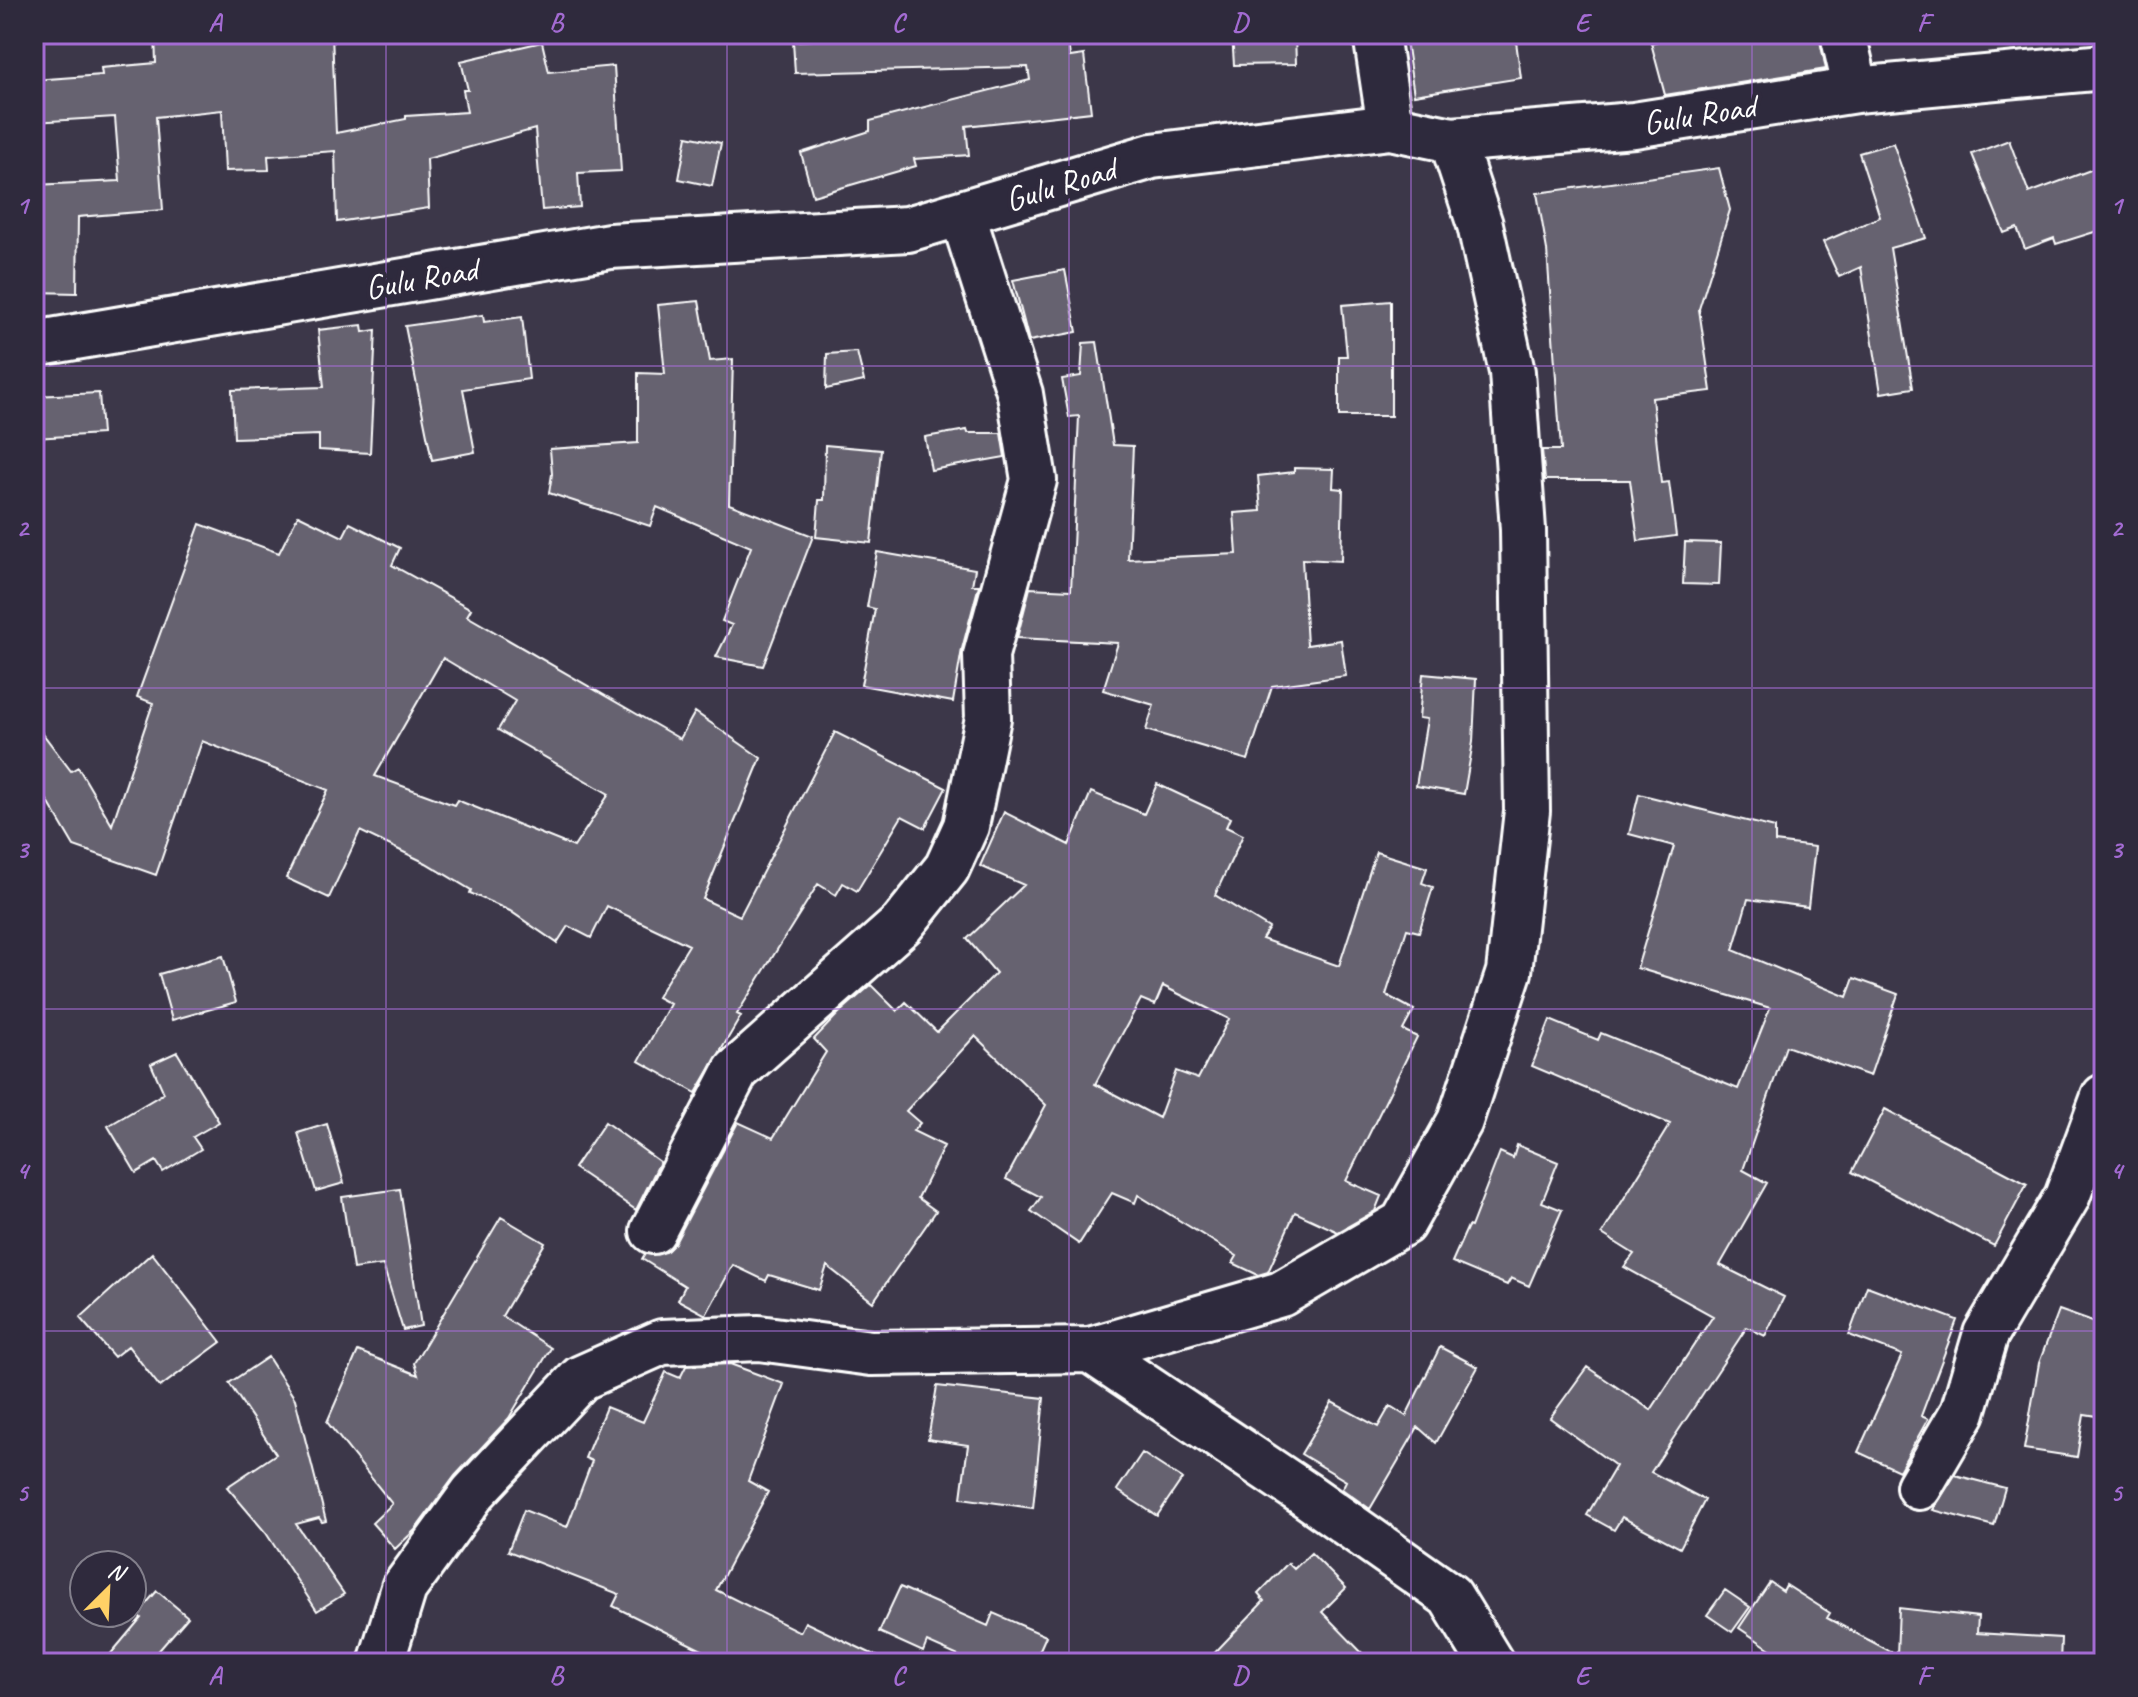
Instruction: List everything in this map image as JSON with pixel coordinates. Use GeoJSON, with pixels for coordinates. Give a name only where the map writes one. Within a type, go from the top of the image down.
{"type":"FeatureCollection","features":[{"type":"Feature","properties":{"kind":"street"},"geometry":{"type":"LineString","coordinates":[[1376,34],[1390,127]]}},
{"type":"Feature","properties":{"kind":"street"},"geometry":{"type":"LineString","coordinates":[[1843,34],[1856,90]]}},
{"type":"Feature","properties":{"kind":"street","name":"Gulu Road"},"geometry":{"type":"LineString","coordinates":[[34,344],[610,246],[908,229],[1152,156],[1390,127],[1452,140],[1634,125],[1856,90],[2097,69]]}},
{"type":"Feature","properties":{"kind":"street"},"geometry":{"type":"LineString","coordinates":[[381,1663],[404,1588],[473,1493],[581,1378],[662,1342],[759,1338],[871,1353],[1090,1350],[1281,1294],[1403,1223],[1460,1121],[1509,972],[1527,811],[1523,530],[1513,388],[1480,225],[1452,140]]}},
{"type":"Feature","properties":{"kind":"street"},"geometry":{"type":"LineString","coordinates":[[653,1231],[736,1071],[902,924],[947,868],[966,826],[988,718],[986,655],[1034,480],[1020,394],[962,213]]}},
{"type":"Feature","properties":{"kind":"street"},"geometry":{"type":"LineString","coordinates":[[1919,1487],[1963,1412],[1986,1334],[2067,1197],[2104,1097]]}},
{"type":"Feature","properties":{"kind":"street"},"geometry":{"type":"LineString","coordinates":[[1090,1350],[1305,1494],[1450,1596],[1491,1663]]}},
{"type":"Feature","properties":{"kind":"building"},"geometry":{"type":"Polygon","coordinates":[[[155,34],[332,34],[336,133],[406,119],[406,116],[467,112],[463,90],[468,90],[461,61],[542,42],[549,72],[614,66],[621,171],[578,173],[580,207],[542,210],[535,129],[427,159],[429,208],[337,222],[335,151],[268,156],[269,170],[225,171],[222,110],[156,117],[163,210],[78,217],[77,293],[34,292],[34,185],[120,181],[115,117],[34,122],[34,80],[102,75],[101,68],[156,63],[155,34]]]}},
{"type":"Feature","properties":{"kind":"building"},"geometry":{"type":"Polygon","coordinates":[[[813,34],[1067,34],[1070,57],[1084,55],[1091,112],[966,126],[969,155],[914,159],[916,166],[813,196],[801,153],[870,131],[870,121],[1030,80],[1028,67],[795,73],[793,41],[813,40],[813,34]]]}},
{"type":"Feature","properties":{"kind":"building"},"geometry":{"type":"Polygon","coordinates":[[[1232,34],[1295,34],[1296,64],[1234,65],[1232,34]]]}},
{"type":"Feature","properties":{"kind":"building"},"geometry":{"type":"Polygon","coordinates":[[[1405,34],[1515,34],[1521,78],[1414,95],[1405,34]]]}},
{"type":"Feature","properties":{"kind":"building"},"geometry":{"type":"Polygon","coordinates":[[[1684,34],[1819,34],[1826,69],[1665,95],[1651,43],[1684,34]]]}},
{"type":"Feature","properties":{"kind":"building"},"geometry":{"type":"Polygon","coordinates":[[[687,136],[721,143],[712,186],[679,179],[687,136]]]}},
{"type":"Feature","properties":{"kind":"building"},"geometry":{"type":"Polygon","coordinates":[[[2009,140],[2029,193],[2104,165],[2104,229],[2056,244],[2054,238],[2025,249],[2017,228],[2004,233],[1972,154],[2009,140]]]}},
{"type":"Feature","properties":{"kind":"building"},"geometry":{"type":"Polygon","coordinates":[[[1893,143],[1926,238],[1890,248],[1913,388],[1881,393],[1861,267],[1839,277],[1823,242],[1880,217],[1859,153],[1893,143]]]}},
{"type":"Feature","properties":{"kind":"building"},"geometry":{"type":"Polygon","coordinates":[[[1719,168],[1730,210],[1699,309],[1711,391],[1652,398],[1661,483],[1669,482],[1676,536],[1638,541],[1630,480],[1545,480],[1542,450],[1561,450],[1547,250],[1537,193],[1719,168]]]}},
{"type":"Feature","properties":{"kind":"building"},"geometry":{"type":"Polygon","coordinates":[[[1065,270],[1077,332],[1029,341],[1013,280],[1065,270]]]}},
{"type":"Feature","properties":{"kind":"building"},"geometry":{"type":"Polygon","coordinates":[[[699,301],[710,361],[733,359],[729,504],[813,536],[763,666],[716,657],[732,625],[722,621],[751,547],[657,507],[650,526],[549,493],[552,474],[550,449],[638,443],[638,373],[665,374],[658,305],[699,301]]]}},
{"type":"Feature","properties":{"kind":"building"},"geometry":{"type":"Polygon","coordinates":[[[1391,301],[1391,416],[1339,416],[1339,356],[1347,356],[1342,305],[1391,301]]]}},
{"type":"Feature","properties":{"kind":"building"},"geometry":{"type":"Polygon","coordinates":[[[483,315],[484,322],[522,317],[529,379],[463,389],[475,452],[432,460],[405,326],[483,315]]]}},
{"type":"Feature","properties":{"kind":"building"},"geometry":{"type":"Polygon","coordinates":[[[362,325],[363,332],[376,330],[370,453],[319,450],[319,435],[234,438],[232,390],[324,387],[318,330],[362,325]]]}},
{"type":"Feature","properties":{"kind":"building"},"geometry":{"type":"Polygon","coordinates":[[[1097,342],[1113,445],[1133,446],[1128,559],[1237,554],[1234,513],[1261,511],[1258,476],[1294,472],[1294,468],[1334,469],[1333,488],[1343,489],[1341,561],[1302,559],[1307,645],[1341,640],[1346,676],[1272,686],[1248,760],[1146,730],[1154,705],[1103,690],[1118,643],[1017,638],[1030,588],[1071,590],[1079,416],[1069,417],[1062,379],[1081,376],[1083,343],[1097,342]]]}},
{"type":"Feature","properties":{"kind":"building"},"geometry":{"type":"Polygon","coordinates":[[[857,352],[864,381],[826,389],[827,354],[857,352]]]}},
{"type":"Feature","properties":{"kind":"building"},"geometry":{"type":"Polygon","coordinates":[[[99,393],[102,434],[34,438],[34,396],[99,393]]]}},
{"type":"Feature","properties":{"kind":"building"},"geometry":{"type":"Polygon","coordinates":[[[967,430],[968,433],[1001,433],[1005,457],[931,470],[925,437],[967,430]]]}},
{"type":"Feature","properties":{"kind":"building"},"geometry":{"type":"Polygon","coordinates":[[[825,445],[881,450],[871,543],[816,537],[819,500],[824,500],[825,445]]]}},
{"type":"Feature","properties":{"kind":"building"},"geometry":{"type":"Polygon","coordinates":[[[298,515],[343,537],[350,523],[400,548],[392,565],[471,609],[467,616],[680,739],[695,712],[761,758],[703,899],[740,916],[835,732],[946,788],[925,828],[902,816],[857,891],[843,883],[836,895],[818,884],[737,1014],[741,1016],[696,1093],[639,1061],[670,1004],[657,997],[689,945],[607,906],[591,938],[568,926],[557,943],[510,911],[470,893],[471,890],[426,863],[360,831],[329,898],[286,878],[328,790],[202,741],[156,875],[74,846],[34,778],[34,722],[71,771],[78,767],[112,825],[153,703],[137,697],[200,524],[279,553],[298,515]],[[443,658],[375,776],[454,805],[457,800],[574,847],[609,794],[498,730],[515,701],[443,658]]]}},
{"type":"Feature","properties":{"kind":"building"},"geometry":{"type":"Polygon","coordinates":[[[1685,542],[1721,543],[1719,585],[1683,584],[1685,542]]]}},
{"type":"Feature","properties":{"kind":"building"},"geometry":{"type":"Polygon","coordinates":[[[877,552],[975,569],[972,585],[979,585],[962,649],[953,702],[861,685],[875,609],[867,607],[877,552]]]}},
{"type":"Feature","properties":{"kind":"building"},"geometry":{"type":"Polygon","coordinates":[[[1423,674],[1476,679],[1473,742],[1464,794],[1416,786],[1427,719],[1419,718],[1423,674]]]}},
{"type":"Feature","properties":{"kind":"building"},"geometry":{"type":"Polygon","coordinates":[[[1157,784],[1230,818],[1226,827],[1243,835],[1215,895],[1269,928],[1262,939],[1339,966],[1376,852],[1427,868],[1422,883],[1433,887],[1419,932],[1407,929],[1386,995],[1414,1010],[1403,1030],[1417,1037],[1346,1181],[1381,1196],[1375,1211],[1338,1232],[1295,1212],[1268,1272],[1258,1275],[1233,1263],[1237,1256],[1138,1195],[1135,1203],[1112,1193],[1079,1244],[1031,1211],[1041,1197],[1006,1179],[1046,1105],[975,1036],[906,1111],[920,1123],[913,1131],[944,1146],[918,1198],[936,1211],[873,1302],[827,1266],[819,1290],[769,1275],[766,1281],[733,1265],[706,1315],[678,1300],[685,1286],[642,1259],[645,1254],[666,1252],[675,1243],[738,1122],[773,1138],[826,1052],[814,1039],[839,1013],[871,985],[897,1011],[906,1002],[937,1032],[996,973],[967,939],[1024,885],[980,866],[1004,812],[1069,845],[1091,792],[1144,814],[1157,784]],[[1163,986],[1155,1005],[1141,999],[1095,1084],[1159,1118],[1176,1071],[1198,1079],[1229,1019],[1163,986]]]}},
{"type":"Feature","properties":{"kind":"building"},"geometry":{"type":"Polygon","coordinates":[[[1639,794],[1775,828],[1775,842],[1815,847],[1808,907],[1748,899],[1733,950],[1847,997],[1854,978],[1898,994],[1870,1076],[1786,1046],[1743,1170],[1767,1183],[1720,1265],[1784,1297],[1765,1336],[1747,1327],[1651,1472],[1705,1500],[1680,1548],[1622,1517],[1614,1530],[1587,1515],[1616,1466],[1550,1418],[1587,1367],[1651,1410],[1713,1316],[1624,1267],[1634,1254],[1602,1234],[1670,1124],[1532,1066],[1550,1020],[1598,1040],[1601,1033],[1738,1089],[1770,1008],[1637,968],[1674,846],[1629,834],[1639,794]]]}},
{"type":"Feature","properties":{"kind":"building"},"geometry":{"type":"Polygon","coordinates":[[[223,956],[236,1002],[172,1020],[159,974],[223,956]]]}},
{"type":"Feature","properties":{"kind":"building"},"geometry":{"type":"Polygon","coordinates":[[[177,1052],[219,1122],[193,1137],[201,1149],[163,1172],[156,1161],[136,1173],[108,1126],[164,1093],[151,1064],[177,1052]]]}},
{"type":"Feature","properties":{"kind":"building"},"geometry":{"type":"Polygon","coordinates":[[[1885,1109],[2027,1184],[1994,1246],[1852,1172],[1885,1109]]]}},
{"type":"Feature","properties":{"kind":"building"},"geometry":{"type":"Polygon","coordinates":[[[605,1122],[660,1162],[636,1210],[574,1168],[605,1122]]]}},
{"type":"Feature","properties":{"kind":"building"},"geometry":{"type":"Polygon","coordinates":[[[327,1124],[344,1183],[316,1191],[298,1133],[327,1124]]]}},
{"type":"Feature","properties":{"kind":"building"},"geometry":{"type":"Polygon","coordinates":[[[1517,1145],[1558,1162],[1542,1202],[1562,1210],[1529,1286],[1511,1278],[1507,1285],[1452,1262],[1468,1226],[1471,1227],[1500,1152],[1513,1158],[1517,1145]]]}},
{"type":"Feature","properties":{"kind":"building"},"geometry":{"type":"Polygon","coordinates":[[[400,1189],[421,1326],[403,1330],[383,1265],[353,1269],[342,1197],[400,1189]]]}},
{"type":"Feature","properties":{"kind":"building"},"geometry":{"type":"Polygon","coordinates":[[[501,1217],[545,1243],[502,1316],[551,1348],[509,1418],[455,1476],[415,1530],[395,1549],[372,1523],[392,1504],[327,1422],[358,1351],[418,1375],[414,1363],[501,1217]]]}},
{"type":"Feature","properties":{"kind":"building"},"geometry":{"type":"Polygon","coordinates":[[[152,1253],[221,1342],[160,1387],[128,1346],[114,1357],[80,1318],[152,1253]]]}},
{"type":"Feature","properties":{"kind":"building"},"geometry":{"type":"Polygon","coordinates":[[[1867,1286],[1957,1320],[1921,1416],[1928,1419],[1899,1471],[1858,1452],[1902,1355],[1849,1335],[1867,1286]]]}},
{"type":"Feature","properties":{"kind":"building"},"geometry":{"type":"Polygon","coordinates":[[[2059,1310],[2104,1326],[2104,1417],[2084,1414],[2077,1457],[2024,1449],[2039,1363],[2059,1310]]]}},
{"type":"Feature","properties":{"kind":"building"},"geometry":{"type":"Polygon","coordinates":[[[1440,1347],[1478,1367],[1436,1443],[1418,1427],[1370,1509],[1342,1489],[1346,1481],[1301,1454],[1332,1402],[1378,1427],[1390,1406],[1406,1416],[1440,1347]]]}},
{"type":"Feature","properties":{"kind":"building"},"geometry":{"type":"Polygon","coordinates":[[[268,1357],[295,1399],[326,1521],[322,1522],[319,1518],[296,1524],[344,1594],[317,1611],[266,1533],[227,1487],[276,1454],[229,1383],[268,1357]]]}},
{"type":"Feature","properties":{"kind":"building"},"geometry":{"type":"Polygon","coordinates":[[[730,1364],[784,1384],[748,1481],[768,1492],[716,1590],[800,1632],[805,1622],[891,1663],[698,1663],[704,1651],[613,1606],[619,1594],[508,1551],[524,1510],[567,1527],[592,1461],[585,1458],[606,1407],[643,1422],[666,1372],[680,1378],[686,1366],[730,1364]]]}},
{"type":"Feature","properties":{"kind":"building"},"geometry":{"type":"Polygon","coordinates":[[[937,1386],[1044,1398],[1033,1508],[961,1498],[968,1445],[928,1439],[937,1386]]]}},
{"type":"Feature","properties":{"kind":"building"},"geometry":{"type":"Polygon","coordinates":[[[1142,1453],[1182,1479],[1157,1516],[1117,1490],[1142,1453]]]}},
{"type":"Feature","properties":{"kind":"building"},"geometry":{"type":"Polygon","coordinates":[[[1955,1475],[2005,1488],[1994,1526],[1933,1510],[1955,1475]]]}},
{"type":"Feature","properties":{"kind":"building"},"geometry":{"type":"Polygon","coordinates":[[[1311,1553],[1346,1588],[1322,1612],[1372,1663],[1205,1663],[1264,1601],[1258,1594],[1288,1563],[1294,1569],[1311,1553]]]}},
{"type":"Feature","properties":{"kind":"building"},"geometry":{"type":"Polygon","coordinates":[[[1770,1582],[1783,1591],[1786,1585],[1830,1613],[1827,1618],[1897,1655],[1899,1608],[1978,1617],[1977,1633],[2061,1638],[2060,1663],[1791,1663],[1739,1628],[1770,1582]]]}},
{"type":"Feature","properties":{"kind":"building"},"geometry":{"type":"Polygon","coordinates":[[[900,1587],[988,1626],[993,1613],[1046,1636],[1034,1663],[974,1663],[927,1642],[923,1652],[879,1632],[900,1587]]]}},
{"type":"Feature","properties":{"kind":"building"},"geometry":{"type":"Polygon","coordinates":[[[1725,1590],[1750,1607],[1732,1632],[1707,1615],[1725,1590]]]}},
{"type":"Feature","properties":{"kind":"building"},"geometry":{"type":"Polygon","coordinates":[[[157,1591],[188,1617],[148,1663],[103,1663],[132,1629],[148,1629],[148,1601],[157,1591]]]}}]}
